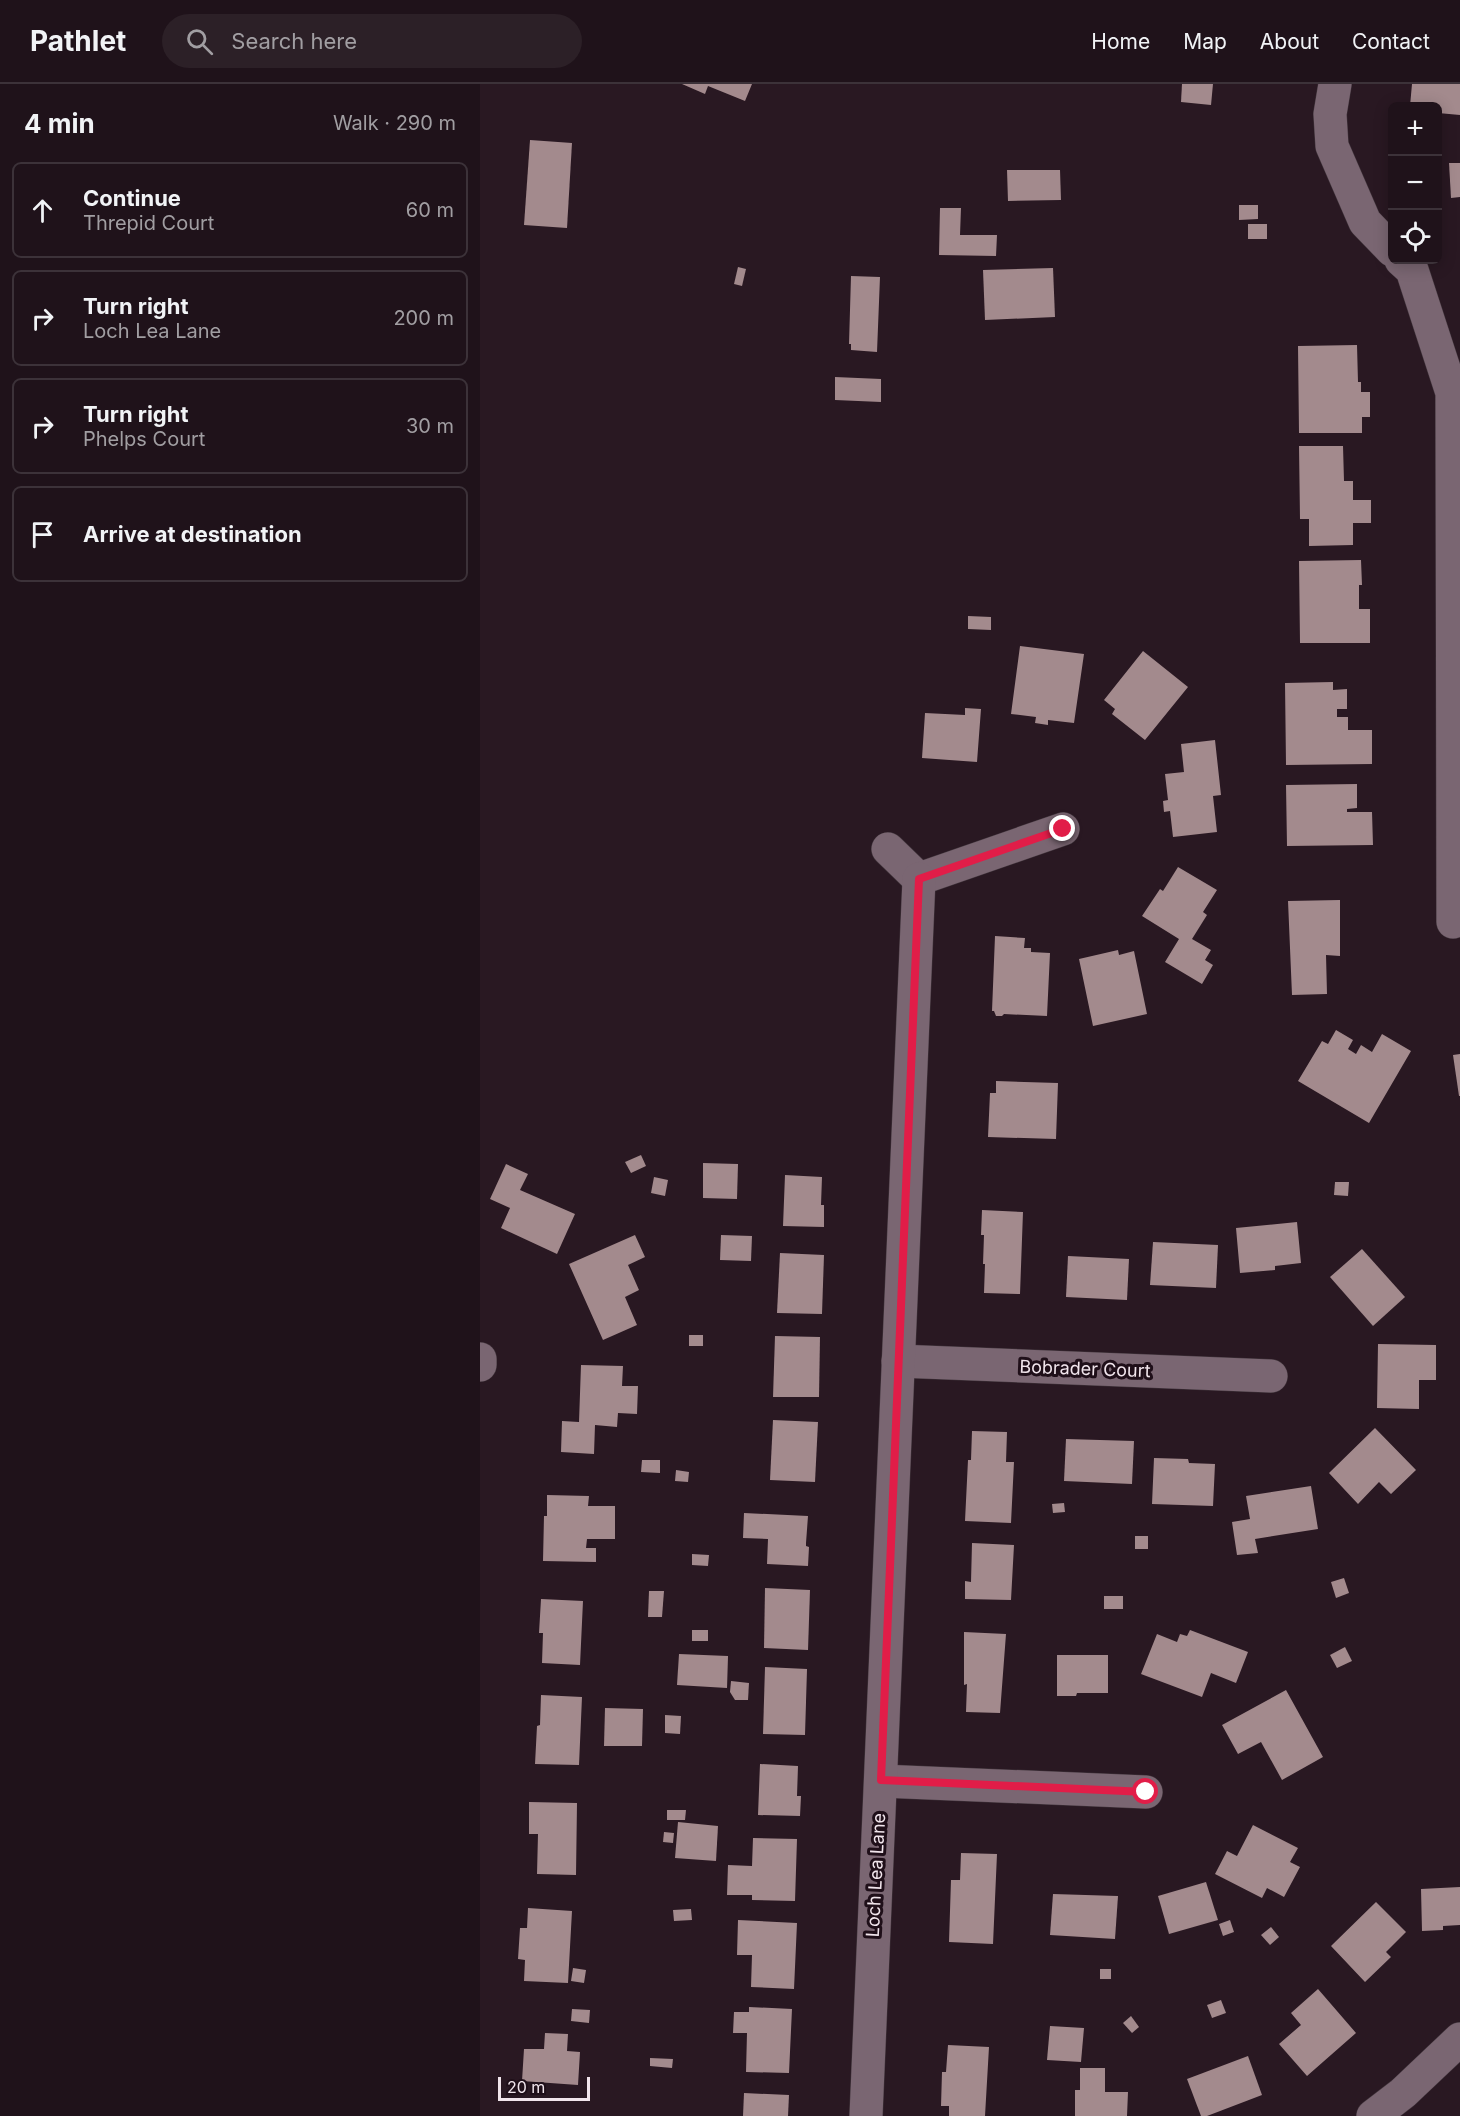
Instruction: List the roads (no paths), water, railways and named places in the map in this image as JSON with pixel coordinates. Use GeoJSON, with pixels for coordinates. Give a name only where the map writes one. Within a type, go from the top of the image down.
{"type":"FeatureCollection","features":[{"type":"Feature","properties":{"kind":"street"},"geometry":{"type":"LineString","coordinates":[[1335,84],[1330,114],[1332,146],[1365,222],[1388,246]]}},
{"type":"Feature","properties":{"kind":"street"},"geometry":{"type":"LineString","coordinates":[[1405,264],[1412,270],[1452,393],[1453,922]]}},
{"type":"Feature","properties":{"kind":"street"},"geometry":{"type":"LineString","coordinates":[[888,849],[919,879],[1063,829]]}},
{"type":"Feature","properties":{"kind":"street","name":"Loch Lea Lane"},"geometry":{"type":"LineString","coordinates":[[866,2116],[919,879]]}},
{"type":"Feature","properties":{"kind":"street"},"geometry":{"type":"LineString","coordinates":[[480,1359],[480,1365]]}},
{"type":"Feature","properties":{"kind":"street","name":"Bobrader Court"},"geometry":{"type":"LineString","coordinates":[[898,1361],[1271,1376]]}},
{"type":"Feature","properties":{"kind":"street"},"geometry":{"type":"LineString","coordinates":[[881,1780],[1146,1792]]}},
{"type":"Feature","properties":{"kind":"street"},"geometry":{"type":"LineString","coordinates":[[1373,2116],[1404,2093],[1460,2039]]}}]}
